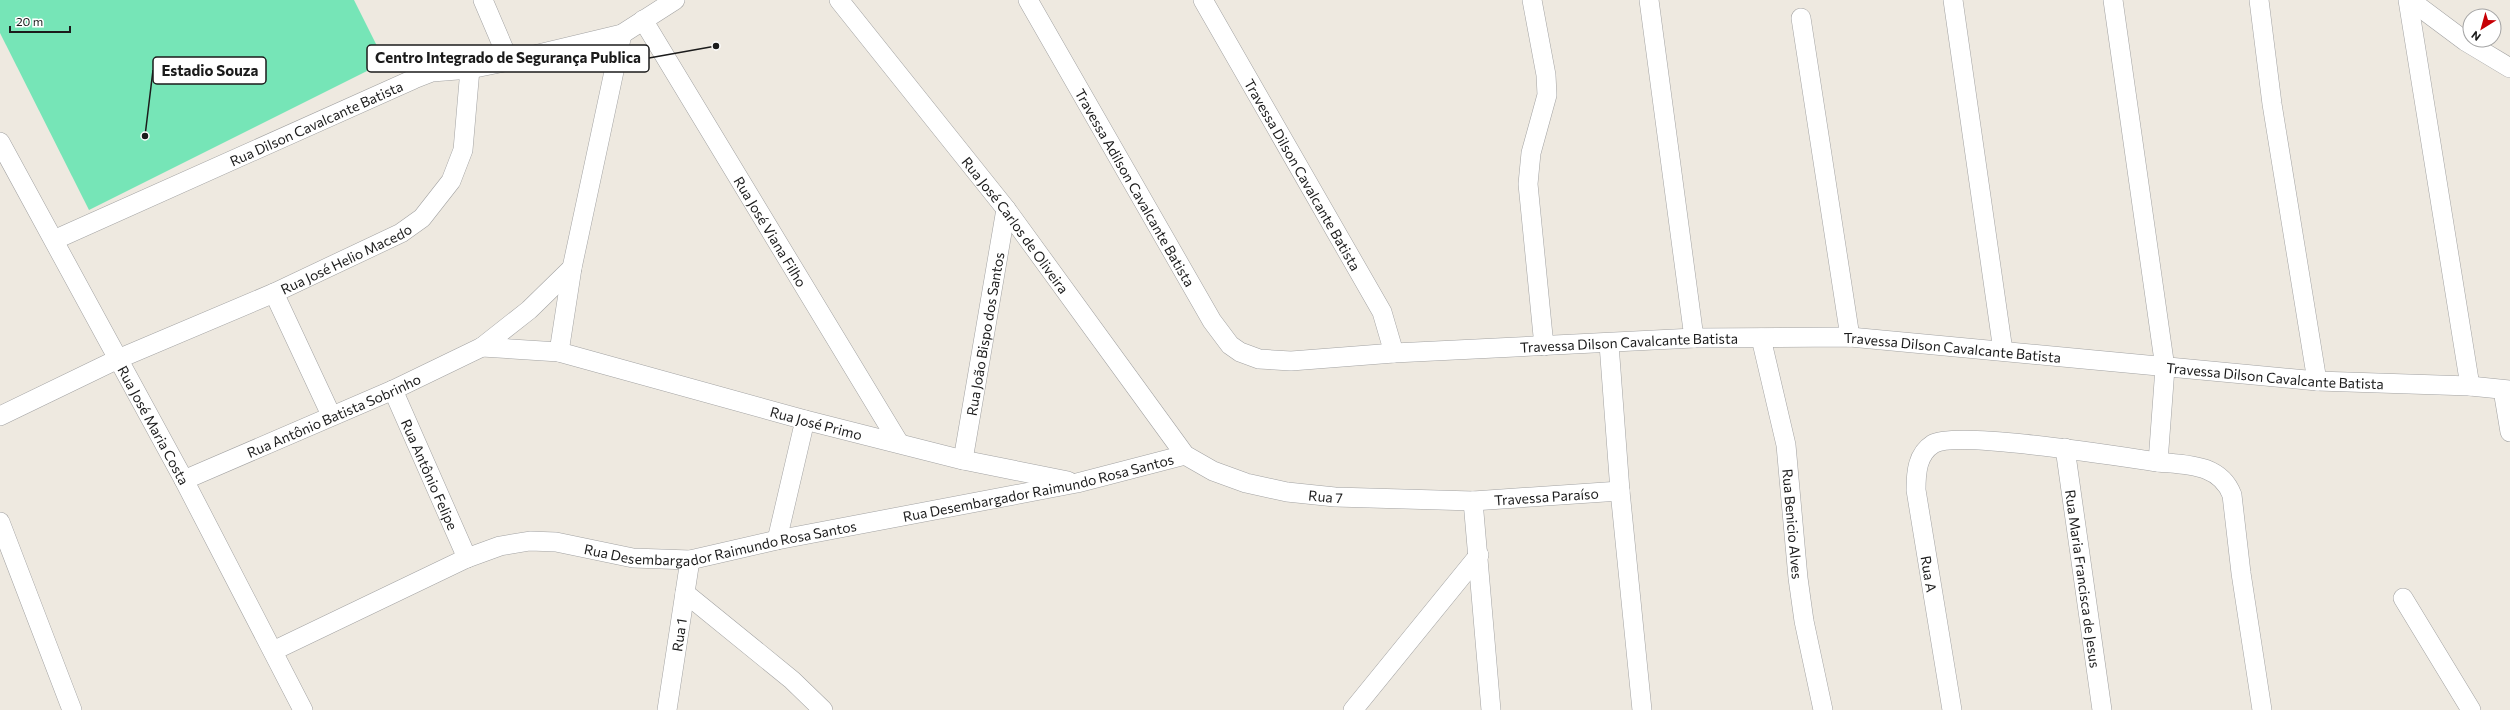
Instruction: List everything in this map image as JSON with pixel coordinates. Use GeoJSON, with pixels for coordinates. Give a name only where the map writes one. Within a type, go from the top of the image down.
{"type":"FeatureCollection","features":[{"type":"Feature","properties":{"kind":"street"},"geometry":{"type":"LineString","coordinates":[[483,0],[509,61]]}},
{"type":"Feature","properties":{"kind":"street","name":"Rua Dilson Cavalcante Batista"},"geometry":{"type":"LineString","coordinates":[[54,240],[432,72],[470,69],[622,34],[675,0]]}},
{"type":"Feature","properties":{"kind":"street","name":"Rua José Carlos de Oliveira"},"geometry":{"type":"LineString","coordinates":[[839,0],[1006,209],[1185,455]]}},
{"type":"Feature","properties":{"kind":"street","name":"Travessa Adilson Cavalcante Batista"},"geometry":{"type":"LineString","coordinates":[[1028,0],[1212,321],[1230,345],[1240,352],[1259,360]]}},
{"type":"Feature","properties":{"kind":"street","name":"Travessa Dilson Cavalcante Batista"},"geometry":{"type":"LineString","coordinates":[[1203,0],[1382,312],[1394,353]]}},
{"type":"Feature","properties":{"kind":"street"},"geometry":{"type":"LineString","coordinates":[[1532,0],[1546,75],[1547,94],[1531,153],[1528,184],[1544,346]]}},
{"type":"Feature","properties":{"kind":"street"},"geometry":{"type":"LineString","coordinates":[[1649,0],[1694,338]]}},
{"type":"Feature","properties":{"kind":"street"},"geometry":{"type":"LineString","coordinates":[[1953,0],[2003,350]]}},
{"type":"Feature","properties":{"kind":"street"},"geometry":{"type":"LineString","coordinates":[[2113,0],[2165,368],[2158,462]]}},
{"type":"Feature","properties":{"kind":"street"},"geometry":{"type":"LineString","coordinates":[[2259,0],[2272,104],[2317,381]]}},
{"type":"Feature","properties":{"kind":"street"},"geometry":{"type":"LineString","coordinates":[[2409,0],[2465,41],[2510,68]]}},
{"type":"Feature","properties":{"kind":"street"},"geometry":{"type":"LineString","coordinates":[[2409,0],[2470,386]]}},
{"type":"Feature","properties":{"kind":"street"},"geometry":{"type":"LineString","coordinates":[[1801,18],[1850,337]]}},
{"type":"Feature","properties":{"kind":"street","name":"Rua José Viana Filho"},"geometry":{"type":"LineString","coordinates":[[643,20],[899,443]]}},
{"type":"Feature","properties":{"kind":"street"},"geometry":{"type":"LineString","coordinates":[[559,352],[572,268],[622,34]]}},
{"type":"Feature","properties":{"kind":"street","name":"Rua José Helio Macedo"},"geometry":{"type":"LineString","coordinates":[[0,416],[118,359],[274,292],[401,233],[422,218],[451,182],[463,150],[470,69]]}},
{"type":"Feature","properties":{"kind":"street","name":"Rua José Maria Costa"},"geometry":{"type":"LineString","coordinates":[[0,142],[184,480],[303,710]]}},
{"type":"Feature","properties":{"kind":"street","name":"Rua João Bispo dos Santos"},"geometry":{"type":"LineString","coordinates":[[963,460],[1006,209]]}},
{"type":"Feature","properties":{"kind":"street","name":"Rua Antônio Batista Sobrinho"},"geometry":{"type":"LineString","coordinates":[[184,480],[331,415],[393,390],[482,347],[529,310],[572,268]]}},
{"type":"Feature","properties":{"kind":"street"},"geometry":{"type":"LineString","coordinates":[[274,292],[331,415]]}},
{"type":"Feature","properties":{"kind":"street","name":"Travessa Dilson Cavalcante Batista"},"geometry":{"type":"LineString","coordinates":[[1259,360],[1291,361],[1394,353],[1609,344],[1694,338],[1850,337],[2003,350],[2165,368],[2317,381],[2470,386],[2507,390]]}},
{"type":"Feature","properties":{"kind":"street","name":"Rua Benicio Alves"},"geometry":{"type":"LineString","coordinates":[[1761,338],[1786,446],[1798,578],[1804,621],[1824,710]]}},
{"type":"Feature","properties":{"kind":"street"},"geometry":{"type":"LineString","coordinates":[[1609,344],[1620,491],[1642,710]]}},
{"type":"Feature","properties":{"kind":"street","name":"Rua José Primo"},"geometry":{"type":"LineString","coordinates":[[482,347],[559,352],[805,420],[963,460],[1077,483]]}},
{"type":"Feature","properties":{"kind":"street","name":"Rua Antônio Felipe"},"geometry":{"type":"LineString","coordinates":[[393,390],[467,558]]}},
{"type":"Feature","properties":{"kind":"street"},"geometry":{"type":"LineString","coordinates":[[2507,390],[2510,432]]}},
{"type":"Feature","properties":{"kind":"street"},"geometry":{"type":"LineString","coordinates":[[777,540],[805,420]]}},
{"type":"Feature","properties":{"kind":"street","name":"Rua A"},"geometry":{"type":"LineString","coordinates":[[1952,710],[1916,490],[1918,463],[1934,444],[1954,440],[2065,448]]}},
{"type":"Feature","properties":{"kind":"street"},"geometry":{"type":"LineString","coordinates":[[2065,448],[2204,470],[2218,474],[2227,484],[2232,495],[2241,573],[2262,710]]}},
{"type":"Feature","properties":{"kind":"street","name":"Rua Maria Francisca de Jesus"},"geometry":{"type":"LineString","coordinates":[[2065,448],[2102,710]]}},
{"type":"Feature","properties":{"kind":"street","name":"Rua Desembargador Raimundo Rosa Santos"},"geometry":{"type":"LineString","coordinates":[[273,651],[467,558],[500,546],[530,541],[556,542],[633,558],[690,560],[777,540],[1077,483],[1185,455]]}},
{"type":"Feature","properties":{"kind":"street","name":"Rua 7"},"geometry":{"type":"LineString","coordinates":[[1185,455],[1213,471],[1246,483],[1286,492],[1335,497],[1473,501]]}},
{"type":"Feature","properties":{"kind":"street","name":"Travessa Paraíso"},"geometry":{"type":"LineString","coordinates":[[1473,501],[1620,491]]}},
{"type":"Feature","properties":{"kind":"street"},"geometry":{"type":"LineString","coordinates":[[1473,501],[1479,555],[1491,710]]}},
{"type":"Feature","properties":{"kind":"street"},"geometry":{"type":"LineString","coordinates":[[0,522],[72,710]]}},
{"type":"Feature","properties":{"kind":"street"},"geometry":{"type":"LineString","coordinates":[[1353,710],[1479,555]]}},
{"type":"Feature","properties":{"kind":"street","name":"Rua 1"},"geometry":{"type":"LineString","coordinates":[[667,710],[690,560]]}},
{"type":"Feature","properties":{"kind":"street"},"geometry":{"type":"LineString","coordinates":[[685,593],[792,680],[823,710]]}},
{"type":"Feature","properties":{"kind":"street"},"geometry":{"type":"LineString","coordinates":[[2403,598],[2471,710]]}},
{"type":"Feature","properties":{"kind":"green space"},"geometry":{"type":"Polygon","coordinates":[[[0,0],[354,0],[385,62],[89,210],[0,33],[0,0]]]}},
{"type":"Feature","properties":{"kind":"place","name":"Centro Integrado de Segurança Publica"},"geometry":{"type":"Point","coordinates":[716,46]}},
{"type":"Feature","properties":{"kind":"place","name":"Estadio Souza"},"geometry":{"type":"Point","coordinates":[145,136]}}]}
